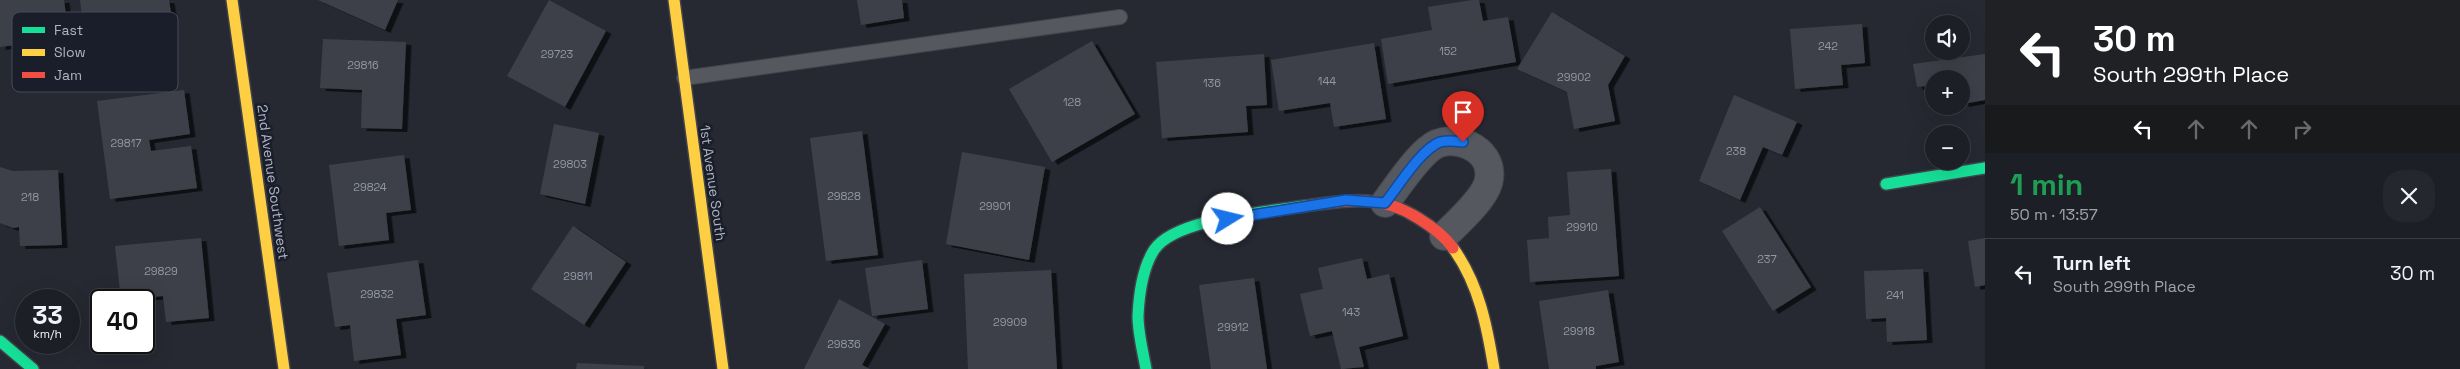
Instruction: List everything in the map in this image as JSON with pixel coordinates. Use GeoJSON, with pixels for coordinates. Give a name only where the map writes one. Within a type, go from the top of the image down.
{"type":"FeatureCollection","features":[{"type":"Feature","properties":{"kind":"street","name":"2nd Avenue Southwest"},"geometry":{"type":"LineString","coordinates":[[232,0],[284,369]]}},
{"type":"Feature","properties":{"kind":"street","name":"1st Avenue South"},"geometry":{"type":"LineString","coordinates":[[674,0],[723,369]]}},
{"type":"Feature","properties":{"kind":"street"},"geometry":{"type":"LineString","coordinates":[[1385,203],[1429,149],[1439,143],[1452,140],[1463,142],[1474,148],[1485,162],[1489,179],[1483,194],[1435,229]]}},
{"type":"Feature","properties":{"kind":"street"},"geometry":{"type":"LineString","coordinates":[[1886,184],[1985,168]]}},
{"type":"Feature","properties":{"kind":"street"},"geometry":{"type":"LineString","coordinates":[[1146,369],[1138,318],[1142,278],[1155,249],[1178,231],[1208,222],[1346,200],[1385,203],[1435,229],[1460,255],[1472,279],[1488,331],[1494,369]]}},
{"type":"Feature","properties":{"kind":"street"},"geometry":{"type":"LineString","coordinates":[[0,341],[34,369]]}},
{"type":"Feature","properties":{"kind":"lane"},"geometry":{"type":"LineString","coordinates":[[684,78],[1120,17]]}},
{"type":"Feature","properties":{"kind":"building"},"geometry":{"type":"Polygon","coordinates":[[[0,0],[64,0],[66,12],[12,12],[12,45],[0,47],[0,0]]]}},
{"type":"Feature","properties":{"kind":"building"},"geometry":{"type":"Polygon","coordinates":[[[80,0],[169,0],[171,12],[81,12],[80,0]]]}},
{"type":"Feature","properties":{"kind":"building"},"geometry":{"type":"Polygon","coordinates":[[[318,0],[398,0],[385,30],[318,0]]]}},
{"type":"Feature","properties":{"kind":"building"},"geometry":{"type":"Polygon","coordinates":[[[549,0],[606,31],[565,107],[507,76],[549,0]]]}},
{"type":"Feature","properties":{"kind":"building"},"geometry":{"type":"Polygon","coordinates":[[[857,0],[902,0],[904,18],[861,25],[857,0]]]}},
{"type":"Feature","properties":{"kind":"building"},"geometry":{"type":"Polygon","coordinates":[[[1479,0],[1483,21],[1508,17],[1516,62],[1388,84],[1381,39],[1432,30],[1428,7],[1479,0]]]}},
{"type":"Feature","properties":{"kind":"building"},"geometry":{"type":"Polygon","coordinates":[[[1552,12],[1625,56],[1608,85],[1615,121],[1574,129],[1567,92],[1517,69],[1552,12]]]}},
{"type":"Feature","properties":{"kind":"building"},"geometry":{"type":"Polygon","coordinates":[[[1862,24],[1865,63],[1841,65],[1843,85],[1795,89],[1790,29],[1862,24]]]}},
{"type":"Feature","properties":{"kind":"building"},"geometry":{"type":"Polygon","coordinates":[[[323,39],[406,42],[402,129],[361,128],[362,90],[320,88],[323,39]]]}},
{"type":"Feature","properties":{"kind":"building"},"geometry":{"type":"Polygon","coordinates":[[[1092,41],[1135,114],[1052,162],[1009,89],[1092,41]]]}},
{"type":"Feature","properties":{"kind":"building"},"geometry":{"type":"Polygon","coordinates":[[[1374,43],[1386,119],[1334,127],[1330,103],[1279,111],[1271,60],[1374,43]]]}},
{"type":"Feature","properties":{"kind":"building"},"geometry":{"type":"Polygon","coordinates":[[[1264,54],[1267,105],[1246,106],[1248,132],[1162,138],[1156,62],[1264,54]]]}},
{"type":"Feature","properties":{"kind":"building"},"geometry":{"type":"Polygon","coordinates":[[[1985,54],[1985,100],[1970,103],[1970,70],[1925,70],[1925,86],[1917,87],[1913,64],[1942,60],[1970,60],[1970,56],[1985,54]]]}},
{"type":"Feature","properties":{"kind":"building"},"geometry":{"type":"Polygon","coordinates":[[[184,90],[190,134],[149,140],[151,151],[191,146],[197,188],[110,199],[97,101],[184,90]]]}},
{"type":"Feature","properties":{"kind":"building"},"geometry":{"type":"Polygon","coordinates":[[[1734,95],[1797,122],[1782,155],[1763,147],[1740,200],[1699,181],[1734,95]]]}},
{"type":"Feature","properties":{"kind":"building"},"geometry":{"type":"Polygon","coordinates":[[[554,124],[599,133],[585,204],[540,194],[554,124]]]}},
{"type":"Feature","properties":{"kind":"building"},"geometry":{"type":"Polygon","coordinates":[[[862,131],[878,255],[826,261],[810,138],[862,131]]]}},
{"type":"Feature","properties":{"kind":"building"},"geometry":{"type":"Polygon","coordinates":[[[962,152],[1045,167],[1029,260],[946,244],[962,152]]]}},
{"type":"Feature","properties":{"kind":"building"},"geometry":{"type":"Polygon","coordinates":[[[404,155],[411,210],[386,213],[389,240],[339,246],[329,165],[404,155]]]}},
{"type":"Feature","properties":{"kind":"building"},"geometry":{"type":"Polygon","coordinates":[[[0,167],[13,171],[58,170],[62,245],[20,246],[19,227],[13,228],[0,223],[0,167]]]}},
{"type":"Feature","properties":{"kind":"building"},"geometry":{"type":"Polygon","coordinates":[[[1611,169],[1619,276],[1530,282],[1527,240],[1549,238],[1548,217],[1570,215],[1567,172],[1611,169]]]}},
{"type":"Feature","properties":{"kind":"building"},"geometry":{"type":"Polygon","coordinates":[[[1760,207],[1811,287],[1773,311],[1722,231],[1760,207]]]}},
{"type":"Feature","properties":{"kind":"building"},"geometry":{"type":"Polygon","coordinates":[[[573,226],[626,262],[584,325],[531,289],[573,226]]]}},
{"type":"Feature","properties":{"kind":"building"},"geometry":{"type":"Polygon","coordinates":[[[201,238],[209,318],[166,322],[163,296],[155,297],[155,289],[120,289],[115,246],[201,238]]]}},
{"type":"Feature","properties":{"kind":"building"},"geometry":{"type":"Polygon","coordinates":[[[1985,238],[1985,285],[1975,287],[1968,241],[1985,238]]]}},
{"type":"Feature","properties":{"kind":"building"},"geometry":{"type":"Polygon","coordinates":[[[1362,258],[1367,279],[1389,274],[1403,336],[1359,347],[1364,367],[1341,369],[1332,331],[1310,336],[1300,294],[1323,289],[1318,268],[1362,258]]]}},
{"type":"Feature","properties":{"kind":"building"},"geometry":{"type":"Polygon","coordinates":[[[418,260],[426,315],[396,319],[401,355],[354,361],[350,325],[335,327],[327,273],[418,260]]]}},
{"type":"Feature","properties":{"kind":"building"},"geometry":{"type":"Polygon","coordinates":[[[922,260],[928,309],[872,316],[865,268],[922,260]]]}},
{"type":"Feature","properties":{"kind":"building"},"geometry":{"type":"Polygon","coordinates":[[[1923,269],[1927,340],[1887,342],[1886,318],[1866,319],[1864,271],[1923,269]]]}},
{"type":"Feature","properties":{"kind":"building"},"geometry":{"type":"Polygon","coordinates":[[[1051,270],[1057,369],[968,369],[964,274],[1051,270]]]}},
{"type":"Feature","properties":{"kind":"building"},"geometry":{"type":"Polygon","coordinates":[[[1254,278],[1267,369],[1211,369],[1199,285],[1254,278]]]}},
{"type":"Feature","properties":{"kind":"building"},"geometry":{"type":"Polygon","coordinates":[[[1608,290],[1619,362],[1596,366],[1596,369],[1549,369],[1539,301],[1608,290]]]}},
{"type":"Feature","properties":{"kind":"building"},"geometry":{"type":"Polygon","coordinates":[[[839,299],[885,324],[862,365],[870,369],[804,369],[839,299]]]}},
{"type":"Feature","properties":{"kind":"building"},"geometry":{"type":"Polygon","coordinates":[[[577,363],[644,366],[644,369],[576,369],[577,363]]]}},
{"type":"Feature","properties":{"kind":"traffic: fast"},"geometry":{"type":"LineString","coordinates":[[1886,184],[1985,168]]}},
{"type":"Feature","properties":{"kind":"traffic: fast"},"geometry":{"type":"LineString","coordinates":[[1146,369],[1139,329],[1138,308],[1144,273],[1154,250],[1165,239],[1181,230],[1224,218],[1305,206]]}},
{"type":"Feature","properties":{"kind":"traffic: fast"},"geometry":{"type":"LineString","coordinates":[[0,341],[33,369]]}},
{"type":"Feature","properties":{"kind":"traffic: slow"},"geometry":{"type":"LineString","coordinates":[[232,0],[284,369]]}},
{"type":"Feature","properties":{"kind":"traffic: slow"},"geometry":{"type":"LineString","coordinates":[[674,0],[723,369]]}},
{"type":"Feature","properties":{"kind":"traffic: slow"},"geometry":{"type":"LineString","coordinates":[[1453,248],[1476,291],[1485,321],[1494,369]]}},
{"type":"Feature","properties":{"kind":"traffic: jam"},"geometry":{"type":"LineString","coordinates":[[1305,206],[1350,201],[1377,202],[1390,205],[1404,210],[1428,224],[1453,248]]}},
{"type":"Feature","properties":{"kind":"route"},"geometry":{"type":"LineString","coordinates":[[1228,219],[1346,200],[1367,200],[1385,203],[1429,149],[1439,143],[1452,140],[1463,142]]}}]}
